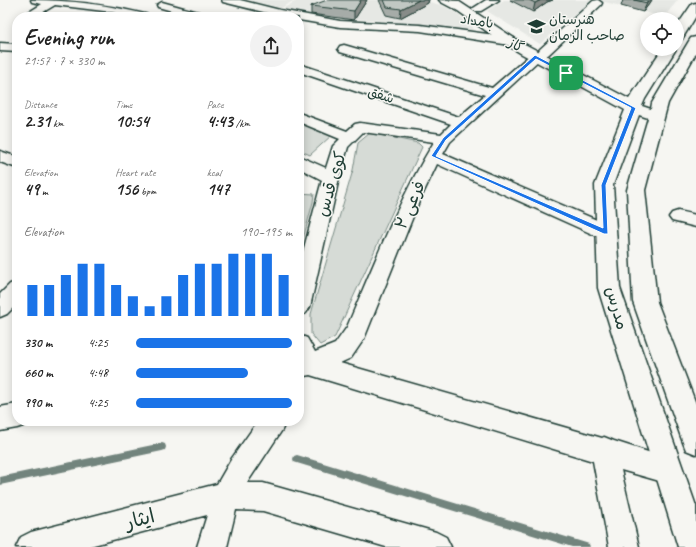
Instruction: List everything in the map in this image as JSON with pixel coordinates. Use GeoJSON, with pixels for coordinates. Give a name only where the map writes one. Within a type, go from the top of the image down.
{"type":"FeatureCollection","features":[{"type":"Feature","properties":{"kind":"main road","name":"گاز"},"geometry":{"type":"LineString","coordinates":[[445,0],[456,4],[510,42],[539,54],[635,103],[658,112]]}},
{"type":"Feature","properties":{"kind":"main road","name":"گاز"},"geometry":{"type":"LineString","coordinates":[[463,0],[539,54]]}},
{"type":"Feature","properties":{"kind":"main road"},"geometry":{"type":"LineString","coordinates":[[684,25],[696,7]]}},
{"type":"Feature","properties":{"kind":"main road","name":"مدرس"},"geometry":{"type":"LineString","coordinates":[[696,41],[658,112],[636,190],[645,302],[696,440]]}},
{"type":"Feature","properties":{"kind":"main road","name":"مدرس"},"geometry":{"type":"LineString","coordinates":[[665,56],[635,103],[604,185],[609,288],[670,470],[694,547]]}},
{"type":"Feature","properties":{"kind":"street"},"geometry":{"type":"LineString","coordinates":[[36,0],[112,9],[125,12]]}},
{"type":"Feature","properties":{"kind":"street","name":"بامداد"},"geometry":{"type":"LineString","coordinates":[[227,0],[276,12]]}},
{"type":"Feature","properties":{"kind":"street"},"geometry":{"type":"LineString","coordinates":[[477,9],[494,0]]}},
{"type":"Feature","properties":{"kind":"street"},"geometry":{"type":"LineString","coordinates":[[36,12],[53,2]]}},
{"type":"Feature","properties":{"kind":"street"},"geometry":{"type":"LineString","coordinates":[[150,12],[166,2],[192,12]]}},
{"type":"Feature","properties":{"kind":"street","name":"فرعی ۲"},"geometry":{"type":"LineString","coordinates":[[304,364],[343,351],[356,332],[409,204],[433,156],[444,139],[597,3]]}},
{"type":"Feature","properties":{"kind":"street","name":"بامداد"},"geometry":{"type":"LineString","coordinates":[[304,17],[340,24],[420,28],[510,42]]}},
{"type":"Feature","properties":{"kind":"street"},"geometry":{"type":"LineString","coordinates":[[0,47],[12,48]]}},
{"type":"Feature","properties":{"kind":"street"},"geometry":{"type":"LineString","coordinates":[[344,49],[494,93]]}},
{"type":"Feature","properties":{"kind":"street","name":"شفق"},"geometry":{"type":"LineString","coordinates":[[304,70],[462,122]]}},
{"type":"Feature","properties":{"kind":"street"},"geometry":{"type":"LineString","coordinates":[[304,118],[349,137]]}},
{"type":"Feature","properties":{"kind":"street","name":"کوی قدس"},"geometry":{"type":"LineString","coordinates":[[304,266],[341,146],[349,137],[360,127],[444,139]]}},
{"type":"Feature","properties":{"kind":"street"},"geometry":{"type":"LineString","coordinates":[[0,156],[12,161]]}},
{"type":"Feature","properties":{"kind":"street"},"geometry":{"type":"LineString","coordinates":[[433,156],[606,232]]}},
{"type":"Feature","properties":{"kind":"street"},"geometry":{"type":"LineString","coordinates":[[304,164],[331,178]]}},
{"type":"Feature","properties":{"kind":"street"},"geometry":{"type":"LineString","coordinates":[[678,216],[696,221]]}},
{"type":"Feature","properties":{"kind":"street"},"geometry":{"type":"LineString","coordinates":[[0,308],[12,295]]}},
{"type":"Feature","properties":{"kind":"street"},"geometry":{"type":"LineString","coordinates":[[304,366],[670,470]]}},
{"type":"Feature","properties":{"kind":"street"},"geometry":{"type":"LineString","coordinates":[[0,419],[12,417]]}},
{"type":"Feature","properties":{"kind":"street"},"geometry":{"type":"LineString","coordinates":[[212,547],[226,496],[241,467],[270,426]]}},
{"type":"Feature","properties":{"kind":"street"},"geometry":{"type":"LineString","coordinates":[[604,450],[624,547]]}},
{"type":"Feature","properties":{"kind":"street","name":"ایثار"},"geometry":{"type":"LineString","coordinates":[[31,547],[226,496],[263,498],[436,547]]}},
{"type":"Feature","properties":{"kind":"shaded area"},"geometry":{"type":"Polygon","coordinates":[[[246,0],[295,0],[281,8],[246,0]]]}},
{"type":"Feature","properties":{"kind":"shaded area"},"geometry":{"type":"Polygon","coordinates":[[[298,0],[422,0],[441,5],[455,12],[473,27],[471,32],[418,24],[330,17],[282,9],[298,0]]]}},
{"type":"Feature","properties":{"kind":"shaded area","name":"هنرستان صاحب الزمان"},"geometry":{"type":"Polygon","coordinates":[[[504,0],[592,0],[540,44],[487,11],[504,0]]]}},
{"type":"Feature","properties":{"kind":"shaded area","name":"هنرستان صاحب الزمان"},"geometry":{"type":"Polygon","coordinates":[[[597,0],[678,0],[668,12],[644,12],[597,0]]]}},
{"type":"Feature","properties":{"kind":"shaded area"},"geometry":{"type":"Polygon","coordinates":[[[304,124],[332,135],[310,155],[304,152],[304,124]]]}},
{"type":"Feature","properties":{"kind":"shaded area"},"geometry":{"type":"Polygon","coordinates":[[[370,133],[418,143],[422,147],[335,337],[320,345],[311,334],[311,314],[353,170],[358,143],[370,133]]]}},
{"type":"Feature","properties":{"kind":"shaded area"},"geometry":{"type":"Polygon","coordinates":[[[304,193],[314,194],[304,235],[304,193]]]}},
{"type":"Feature","properties":{"kind":"building"},"geometry":{"type":"Polygon","coordinates":[[[327,0],[361,0],[354,11],[311,6],[327,0]]]}},
{"type":"Feature","properties":{"kind":"building"},"geometry":{"type":"Polygon","coordinates":[[[384,0],[419,0],[401,9],[387,7],[384,0]]]}},
{"type":"Feature","properties":{"kind":"building"},"geometry":{"type":"Polygon","coordinates":[[[529,0],[541,0],[535,3],[529,0]]]}},
{"type":"Feature","properties":{"kind":"building"},"geometry":{"type":"Polygon","coordinates":[[[634,0],[650,0],[647,3],[634,0]]]}},
{"type":"Feature","properties":{"kind":"waterway"},"geometry":{"type":"LineString","coordinates":[[0,481],[162,447]]}},
{"type":"Feature","properties":{"kind":"waterway"},"geometry":{"type":"LineString","coordinates":[[297,459],[586,547]]}},
{"type":"Feature","properties":{"kind":"place","name":"هنرستان صاحب الزمان"},"geometry":{"type":"Point","coordinates":[536,27]}},
{"type":"Feature","properties":{"kind":"route"},"geometry":{"type":"LineString","coordinates":[[535,57],[566,73],[634,108],[604,185],[606,232],[433,156],[444,139],[535,57]]}}]}
